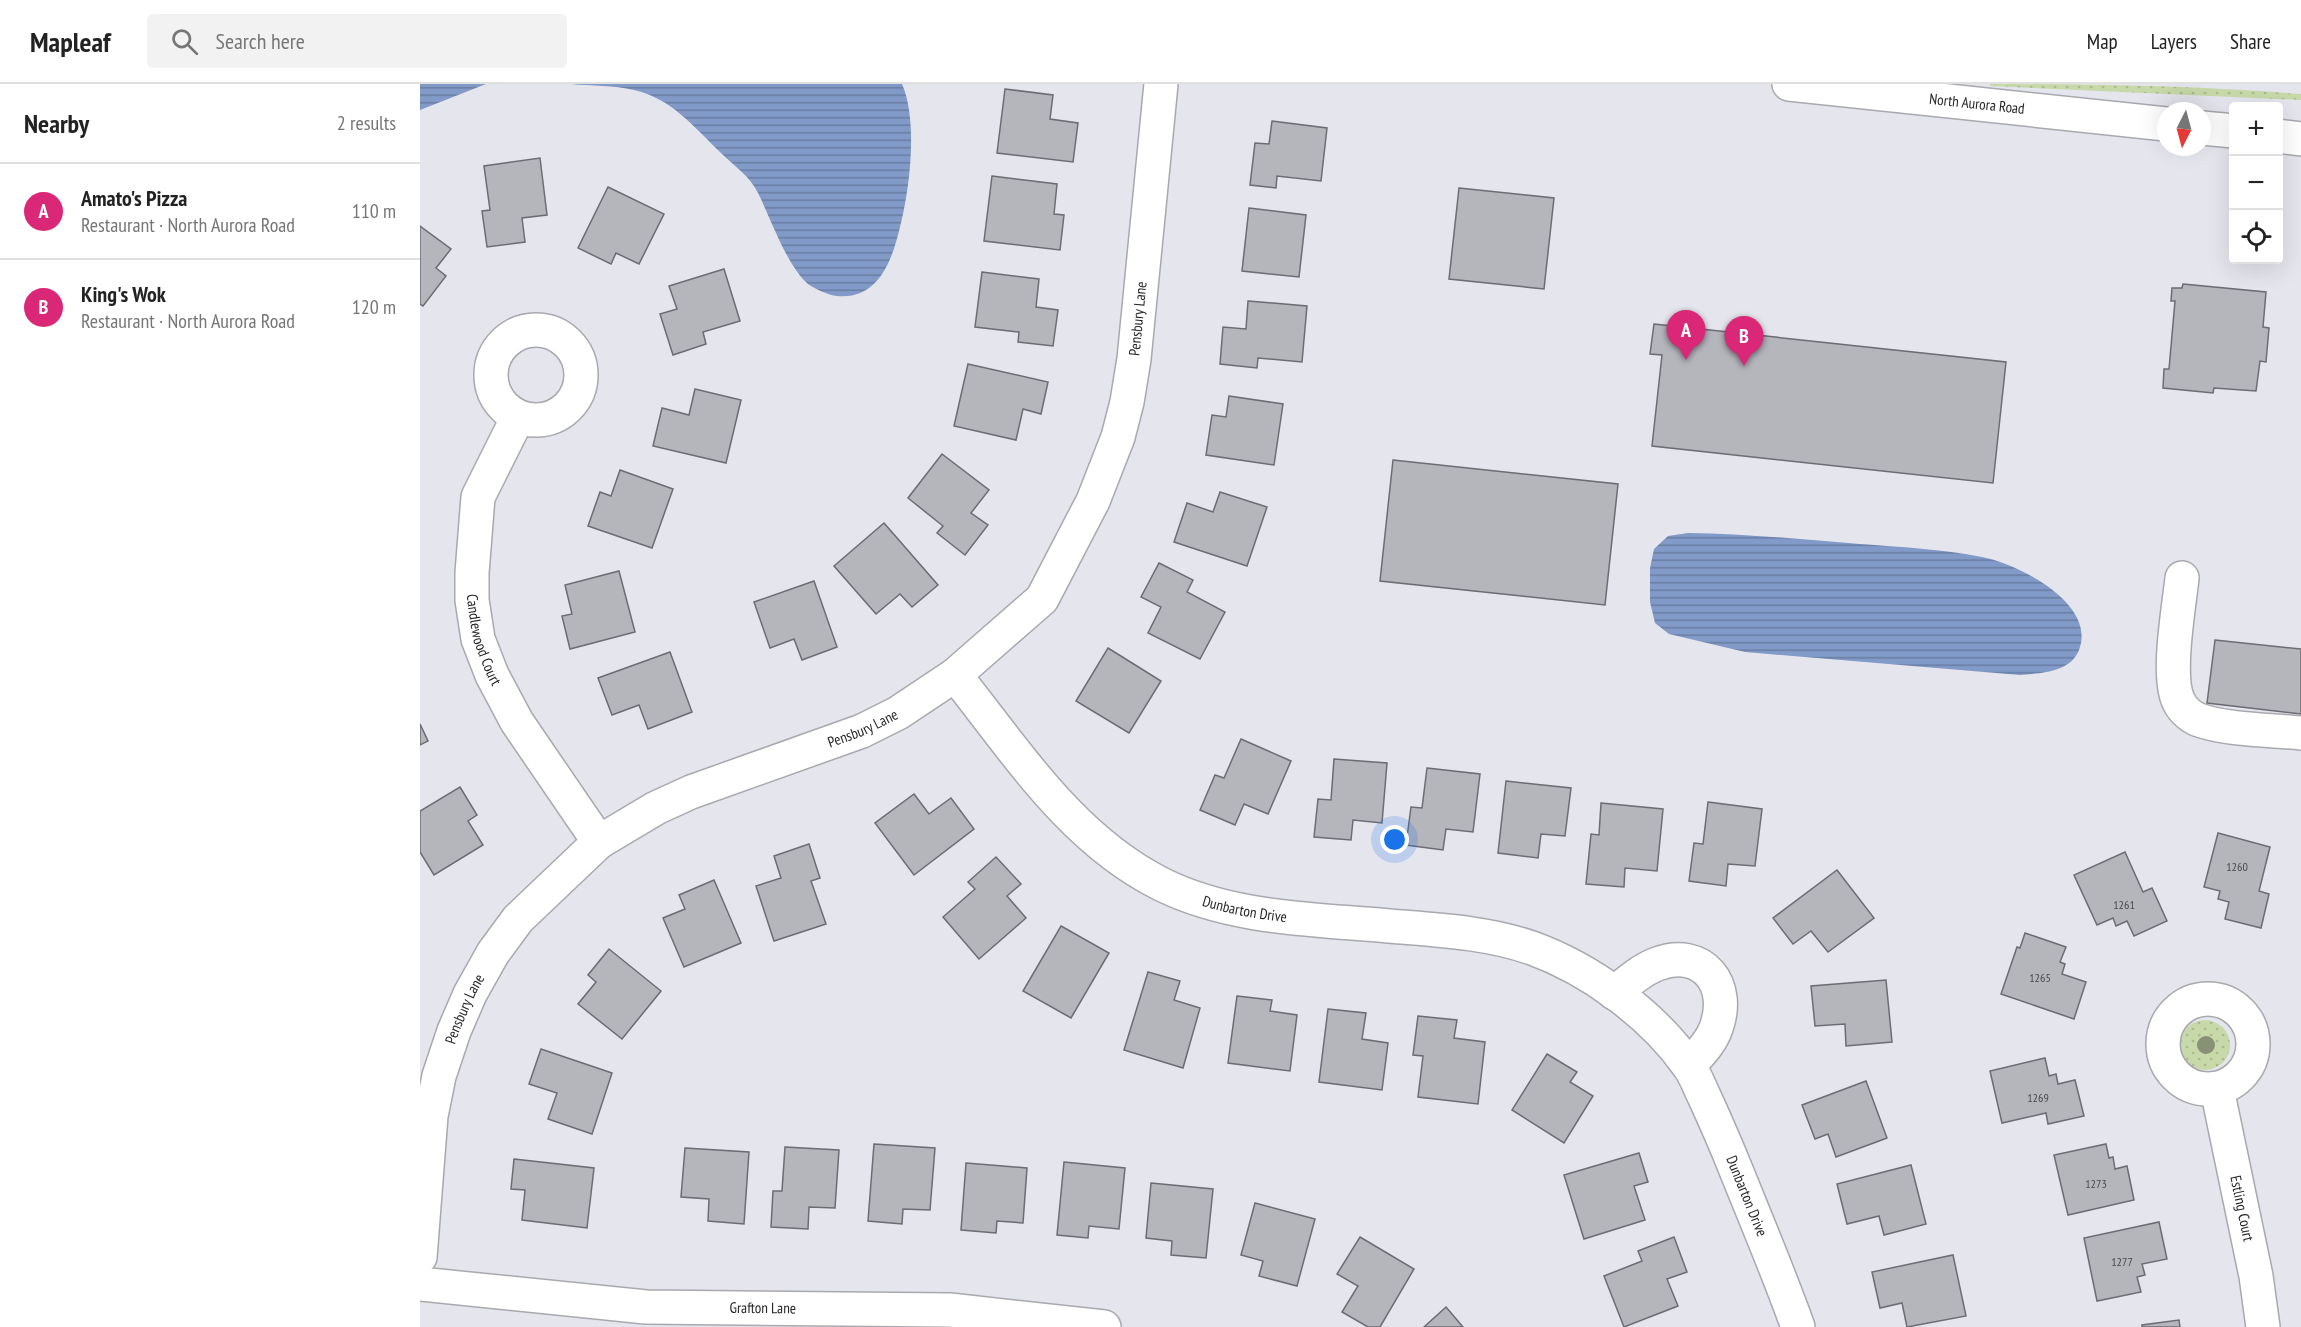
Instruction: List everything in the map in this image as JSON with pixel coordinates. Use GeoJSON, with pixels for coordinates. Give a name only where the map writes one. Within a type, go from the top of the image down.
{"type":"FeatureCollection","features":[{"type":"Feature","properties":{"kind":"street","name":"Pensbury Lane"},"geometry":{"type":"LineString","coordinates":[[420,1257],[431,1116],[439,1076],[454,1030],[470,994],[493,953],[518,920],[599,842],[656,808],[692,792],[862,731],[898,713],[955,675],[1042,599],[1093,501],[1118,437],[1127,402],[1134,359],[1161,84]]}},
{"type":"Feature","properties":{"kind":"street","name":"North Aurora Road"},"geometry":{"type":"LineString","coordinates":[[1789,84],[2157,123]]}},
{"type":"Feature","properties":{"kind":"street"},"geometry":{"type":"LineString","coordinates":[[2211,129],[2229,131]]}},
{"type":"Feature","properties":{"kind":"street"},"geometry":{"type":"LineString","coordinates":[[2283,136],[2301,138]]}},
{"type":"Feature","properties":{"kind":"street","name":"Candlewood Court"},"geometry":{"type":"LineString","coordinates":[[518,417],[478,496],[472,600],[478,639],[492,675],[517,722],[599,842]]}},
{"type":"Feature","properties":{"kind":"street"},"geometry":{"type":"LineString","coordinates":[[2182,578],[2173,669],[2178,701],[2186,712],[2197,720],[2213,723],[2301,733]]}},
{"type":"Feature","properties":{"kind":"street","name":"Dunbarton Drive"},"geometry":{"type":"LineString","coordinates":[[955,675],[1048,793],[1090,837],[1126,863],[1160,883],[1191,897],[1263,914],[1473,934],[1529,947],[1558,958],[1584,972],[1614,993],[1654,1026],[1689,1066],[1725,1142],[1798,1327]]}},
{"type":"Feature","properties":{"kind":"street"},"geometry":{"type":"LineString","coordinates":[[1614,993],[1655,965],[1673,960],[1688,960],[1702,967],[1714,977],[1720,992],[1721,1010],[1716,1029],[1709,1044],[1689,1066]]}},
{"type":"Feature","properties":{"kind":"street","name":"Estling Court"},"geometry":{"type":"LineString","coordinates":[[2217,1089],[2256,1276],[2263,1327]]}},
{"type":"Feature","properties":{"kind":"street","name":"Grafton Lane"},"geometry":{"type":"LineString","coordinates":[[420,1284],[646,1307],[950,1310],[1104,1327]]}},
{"type":"Feature","properties":{"kind":"green space"},"geometry":{"type":"Polygon","coordinates":[[[1990,84],[2224,89],[2301,94],[2301,100],[1990,86],[1990,84]]]}},
{"type":"Feature","properties":{"kind":"green space"},"geometry":{"type":"Polygon","coordinates":[[[2210,1020],[2223,1027],[2229,1035],[2229,1055],[2223,1063],[2215,1069],[2200,1070],[2187,1063],[2181,1055],[2180,1040],[2187,1027],[2195,1021],[2210,1020]]]}},
{"type":"Feature","properties":{"kind":"water"},"geometry":{"type":"Polygon","coordinates":[[[420,84],[486,84],[420,110],[420,84]]]}},
{"type":"Feature","properties":{"kind":"water"},"geometry":{"type":"Polygon","coordinates":[[[571,84],[902,84],[910,116],[911,135],[907,194],[893,253],[881,276],[863,292],[851,296],[833,295],[811,286],[800,276],[786,254],[751,181],[682,115],[660,100],[634,90],[611,86],[571,84]]]}},
{"type":"Feature","properties":{"kind":"water"},"geometry":{"type":"Polygon","coordinates":[[[1688,533],[1731,534],[1921,549],[1967,554],[1997,561],[2033,577],[2051,588],[2066,602],[2077,617],[2081,633],[2079,650],[2075,658],[2062,667],[2020,675],[1745,652],[1669,634],[1655,623],[1650,602],[1650,568],[1654,549],[1668,536],[1688,533]]]}},
{"type":"Feature","properties":{"kind":"building"},"geometry":{"type":"Polygon","coordinates":[[[1005,89],[1053,95],[1050,119],[1078,123],[1073,162],[997,153],[1005,89]]]}},
{"type":"Feature","properties":{"kind":"building"},"geometry":{"type":"Polygon","coordinates":[[[1272,121],[1327,128],[1321,181],[1277,176],[1276,188],[1250,185],[1255,143],[1269,144],[1272,121]]]}},
{"type":"Feature","properties":{"kind":"building"},"geometry":{"type":"Polygon","coordinates":[[[540,158],[547,215],[522,218],[525,242],[487,247],[482,211],[490,210],[484,166],[540,158]]]}},
{"type":"Feature","properties":{"kind":"building"},"geometry":{"type":"Polygon","coordinates":[[[992,176],[1057,184],[1054,214],[1064,215],[1060,250],[984,241],[992,176]]]}},
{"type":"Feature","properties":{"kind":"building"},"geometry":{"type":"Polygon","coordinates":[[[608,187],[664,214],[639,264],[616,253],[611,264],[578,248],[608,187]]]}},
{"type":"Feature","properties":{"kind":"building"},"geometry":{"type":"Polygon","coordinates":[[[1459,188],[1554,198],[1544,289],[1449,279],[1459,188]]]}},
{"type":"Feature","properties":{"kind":"building"},"geometry":{"type":"Polygon","coordinates":[[[1249,208],[1306,215],[1299,277],[1242,271],[1249,208]]]}},
{"type":"Feature","properties":{"kind":"building"},"geometry":{"type":"Polygon","coordinates":[[[420,226],[451,249],[436,268],[446,276],[423,306],[420,304],[420,226]]]}},
{"type":"Feature","properties":{"kind":"building"},"geometry":{"type":"Polygon","coordinates":[[[724,269],[740,321],[703,332],[706,344],[673,355],[660,314],[677,309],[669,286],[724,269]]]}},
{"type":"Feature","properties":{"kind":"building"},"geometry":{"type":"Polygon","coordinates":[[[982,272],[1039,279],[1036,307],[1058,310],[1053,346],[1018,342],[1019,332],[975,327],[982,272]]]}},
{"type":"Feature","properties":{"kind":"building"},"geometry":{"type":"Polygon","coordinates":[[[2183,284],[2266,292],[2263,327],[2269,328],[2266,362],[2260,361],[2256,391],[2214,388],[2213,393],[2163,388],[2164,369],[2169,369],[2175,301],[2171,301],[2172,288],[2182,288],[2183,284]]]}},
{"type":"Feature","properties":{"kind":"building"},"geometry":{"type":"Polygon","coordinates":[[[1248,301],[1307,306],[1302,362],[1258,358],[1257,368],[1220,364],[1223,327],[1246,329],[1248,301]]]}},
{"type":"Feature","properties":{"kind":"building"},"geometry":{"type":"Polygon","coordinates":[[[1654,324],[2006,362],[1993,483],[1652,446],[1662,355],[1650,354],[1654,324]]]}},
{"type":"Feature","properties":{"kind":"building"},"geometry":{"type":"Polygon","coordinates":[[[968,364],[1048,382],[1041,414],[1023,409],[1016,440],[954,426],[968,364]]]}},
{"type":"Feature","properties":{"kind":"building"},"geometry":{"type":"Polygon","coordinates":[[[695,389],[741,400],[726,463],[653,446],[662,408],[689,415],[695,389]]]}},
{"type":"Feature","properties":{"kind":"building"},"geometry":{"type":"Polygon","coordinates":[[[1229,396],[1283,404],[1274,465],[1206,455],[1212,415],[1226,417],[1229,396]]]}},
{"type":"Feature","properties":{"kind":"building"},"geometry":{"type":"Polygon","coordinates":[[[942,454],[989,490],[971,513],[988,525],[965,555],[937,533],[943,526],[908,498],[942,454]]]}},
{"type":"Feature","properties":{"kind":"building"},"geometry":{"type":"Polygon","coordinates":[[[1393,460],[1618,484],[1605,605],[1380,581],[1393,460]]]}},
{"type":"Feature","properties":{"kind":"building"},"geometry":{"type":"Polygon","coordinates":[[[620,470],[673,489],[652,548],[588,526],[600,492],[611,496],[620,470]]]}},
{"type":"Feature","properties":{"kind":"building"},"geometry":{"type":"Polygon","coordinates":[[[1220,492],[1267,507],[1247,566],[1174,542],[1187,503],[1213,512],[1220,492]]]}},
{"type":"Feature","properties":{"kind":"building"},"geometry":{"type":"Polygon","coordinates":[[[884,523],[938,585],[912,607],[900,594],[876,614],[834,566],[884,523]]]}},
{"type":"Feature","properties":{"kind":"building"},"geometry":{"type":"Polygon","coordinates":[[[1159,563],[1193,580],[1187,592],[1225,612],[1200,659],[1148,633],[1161,607],[1141,597],[1159,563]]]}},
{"type":"Feature","properties":{"kind":"building"},"geometry":{"type":"Polygon","coordinates":[[[619,571],[635,632],[570,649],[562,616],[572,614],[565,585],[619,571]]]}},
{"type":"Feature","properties":{"kind":"building"},"geometry":{"type":"Polygon","coordinates":[[[814,581],[837,647],[802,660],[794,639],[770,648],[754,602],[814,581]]]}},
{"type":"Feature","properties":{"kind":"building"},"geometry":{"type":"Polygon","coordinates":[[[2215,640],[2301,649],[2301,714],[2207,703],[2215,640]]]}},
{"type":"Feature","properties":{"kind":"building"},"geometry":{"type":"Polygon","coordinates":[[[1108,648],[1161,681],[1129,733],[1076,701],[1108,648]]]}},
{"type":"Feature","properties":{"kind":"building"},"geometry":{"type":"Polygon","coordinates":[[[670,652],[692,712],[648,729],[639,705],[612,715],[598,678],[670,652]]]}},
{"type":"Feature","properties":{"kind":"building"},"geometry":{"type":"Polygon","coordinates":[[[420,724],[428,741],[420,745],[420,724]]]}},
{"type":"Feature","properties":{"kind":"building"},"geometry":{"type":"Polygon","coordinates":[[[1241,739],[1291,761],[1268,814],[1244,804],[1235,825],[1200,810],[1215,775],[1224,778],[1241,739]]]}},
{"type":"Feature","properties":{"kind":"building"},"geometry":{"type":"Polygon","coordinates":[[[1334,759],[1387,763],[1382,823],[1353,820],[1351,840],[1314,837],[1318,799],[1331,800],[1334,759]]]}},
{"type":"Feature","properties":{"kind":"building"},"geometry":{"type":"Polygon","coordinates":[[[1427,768],[1480,774],[1473,832],[1446,829],[1443,850],[1406,845],[1411,807],[1422,808],[1427,768]]]}},
{"type":"Feature","properties":{"kind":"building"},"geometry":{"type":"Polygon","coordinates":[[[1506,781],[1571,788],[1565,836],[1541,834],[1538,858],[1498,853],[1506,781]]]}},
{"type":"Feature","properties":{"kind":"building"},"geometry":{"type":"Polygon","coordinates":[[[460,787],[477,815],[468,821],[483,845],[434,875],[420,852],[420,811],[460,787]]]}},
{"type":"Feature","properties":{"kind":"building"},"geometry":{"type":"Polygon","coordinates":[[[914,794],[929,814],[951,798],[974,829],[914,875],[875,823],[914,794]]]}},
{"type":"Feature","properties":{"kind":"building"},"geometry":{"type":"Polygon","coordinates":[[[1708,802],[1762,809],[1755,866],[1728,864],[1726,886],[1689,881],[1694,843],[1703,844],[1708,802]]]}},
{"type":"Feature","properties":{"kind":"building"},"geometry":{"type":"Polygon","coordinates":[[[1601,803],[1663,809],[1657,871],[1625,868],[1624,887],[1586,884],[1591,834],[1599,835],[1601,803]]]}},
{"type":"Feature","properties":{"kind":"building"},"geometry":{"type":"Polygon","coordinates":[[[2218,833],[2270,847],[2259,891],[2269,894],[2261,928],[2225,919],[2229,902],[2218,899],[2220,891],[2204,887],[2218,833]]]}},
{"type":"Feature","properties":{"kind":"building"},"geometry":{"type":"Polygon","coordinates":[[[809,844],[820,878],[811,881],[826,924],[774,941],[756,886],[781,878],[774,856],[809,844]]]}},
{"type":"Feature","properties":{"kind":"building"},"geometry":{"type":"Polygon","coordinates":[[[2125,852],[2143,892],[2152,888],[2167,921],[2134,936],[2127,921],[2116,926],[2113,918],[2097,925],[2074,875],[2125,852]]]}},
{"type":"Feature","properties":{"kind":"building"},"geometry":{"type":"Polygon","coordinates":[[[996,857],[1021,884],[1007,896],[1026,918],[979,959],[943,917],[975,889],[968,882],[996,857]]]}},
{"type":"Feature","properties":{"kind":"building"},"geometry":{"type":"Polygon","coordinates":[[[1837,870],[1874,918],[1828,952],[1811,931],[1793,944],[1773,918],[1837,870]]]}},
{"type":"Feature","properties":{"kind":"building"},"geometry":{"type":"Polygon","coordinates":[[[714,880],[741,943],[684,967],[663,918],[685,909],[679,895],[714,880]]]}},
{"type":"Feature","properties":{"kind":"building"},"geometry":{"type":"Polygon","coordinates":[[[1061,926],[1109,953],[1071,1018],[1023,991],[1061,926]]]}},
{"type":"Feature","properties":{"kind":"building"},"geometry":{"type":"Polygon","coordinates":[[[2025,933],[2066,947],[2060,962],[2065,964],[2062,974],[2086,982],[2074,1019],[2001,994],[2017,947],[2020,948],[2025,933]]]}},
{"type":"Feature","properties":{"kind":"building"},"geometry":{"type":"Polygon","coordinates":[[[609,949],[661,991],[622,1039],[578,1004],[596,982],[588,975],[609,949]]]}},
{"type":"Feature","properties":{"kind":"building"},"geometry":{"type":"Polygon","coordinates":[[[1148,972],[1180,981],[1174,1000],[1200,1008],[1183,1068],[1124,1050],[1148,972]]]}},
{"type":"Feature","properties":{"kind":"building"},"geometry":{"type":"Polygon","coordinates":[[[1886,980],[1892,1042],[1846,1046],[1845,1024],[1815,1026],[1811,986],[1886,980]]]}},
{"type":"Feature","properties":{"kind":"building"},"geometry":{"type":"Polygon","coordinates":[[[1237,996],[1272,1000],[1270,1011],[1297,1015],[1290,1071],[1228,1063],[1237,996]]]}},
{"type":"Feature","properties":{"kind":"building"},"geometry":{"type":"Polygon","coordinates":[[[1328,1009],[1366,1013],[1362,1039],[1388,1043],[1382,1090],[1319,1082],[1328,1009]]]}},
{"type":"Feature","properties":{"kind":"building"},"geometry":{"type":"Polygon","coordinates":[[[1418,1016],[1457,1020],[1454,1038],[1485,1042],[1478,1104],[1418,1097],[1423,1056],[1413,1055],[1418,1016]]]}},
{"type":"Feature","properties":{"kind":"building"},"geometry":{"type":"Polygon","coordinates":[[[541,1049],[612,1073],[592,1134],[548,1119],[557,1093],[529,1084],[541,1049]]]}},
{"type":"Feature","properties":{"kind":"building"},"geometry":{"type":"Polygon","coordinates":[[[1547,1054],[1577,1072],[1570,1082],[1593,1096],[1564,1143],[1512,1110],[1547,1054]]]}},
{"type":"Feature","properties":{"kind":"building"},"geometry":{"type":"Polygon","coordinates":[[[2045,1058],[2049,1076],[2056,1074],[2058,1084],[2075,1080],[2084,1116],[2048,1124],[2046,1113],[2002,1123],[1990,1071],[2045,1058]]]}},
{"type":"Feature","properties":{"kind":"building"},"geometry":{"type":"Polygon","coordinates":[[[1866,1081],[1887,1138],[1836,1157],[1828,1134],[1815,1139],[1802,1105],[1866,1081]]]}},
{"type":"Feature","properties":{"kind":"building"},"geometry":{"type":"Polygon","coordinates":[[[874,1144],[935,1148],[930,1210],[903,1209],[902,1224],[868,1221],[874,1144]]]}},
{"type":"Feature","properties":{"kind":"building"},"geometry":{"type":"Polygon","coordinates":[[[2106,1144],[2109,1158],[2113,1157],[2115,1169],[2127,1166],[2134,1200],[2068,1215],[2054,1155],[2106,1144]]]}},
{"type":"Feature","properties":{"kind":"building"},"geometry":{"type":"Polygon","coordinates":[[[785,1147],[839,1150],[835,1208],[809,1207],[808,1229],[771,1227],[773,1191],[782,1191],[785,1147]]]}},
{"type":"Feature","properties":{"kind":"building"},"geometry":{"type":"Polygon","coordinates":[[[685,1148],[749,1152],[744,1224],[708,1221],[709,1199],[681,1197],[685,1148]]]}},
{"type":"Feature","properties":{"kind":"building"},"geometry":{"type":"Polygon","coordinates":[[[1639,1153],[1648,1182],[1634,1186],[1645,1220],[1584,1239],[1564,1175],[1639,1153]]]}},
{"type":"Feature","properties":{"kind":"building"},"geometry":{"type":"Polygon","coordinates":[[[514,1159],[594,1168],[587,1228],[522,1220],[525,1190],[511,1189],[514,1159]]]}},
{"type":"Feature","properties":{"kind":"building"},"geometry":{"type":"Polygon","coordinates":[[[1064,1162],[1125,1168],[1119,1229],[1089,1226],[1088,1238],[1057,1235],[1064,1162]]]}},
{"type":"Feature","properties":{"kind":"building"},"geometry":{"type":"Polygon","coordinates":[[[966,1163],[1027,1168],[1023,1223],[997,1221],[996,1233],[961,1230],[966,1163]]]}},
{"type":"Feature","properties":{"kind":"building"},"geometry":{"type":"Polygon","coordinates":[[[1911,1165],[1926,1224],[1884,1235],[1879,1216],[1847,1224],[1837,1184],[1911,1165]]]}},
{"type":"Feature","properties":{"kind":"building"},"geometry":{"type":"Polygon","coordinates":[[[1151,1183],[1213,1189],[1206,1258],[1171,1255],[1172,1241],[1146,1238],[1151,1183]]]}},
{"type":"Feature","properties":{"kind":"building"},"geometry":{"type":"Polygon","coordinates":[[[1255,1203],[1315,1219],[1297,1286],[1259,1276],[1263,1261],[1241,1255],[1255,1203]]]}},
{"type":"Feature","properties":{"kind":"building"},"geometry":{"type":"Polygon","coordinates":[[[2159,1222],[2167,1259],[2142,1264],[2145,1275],[2137,1277],[2141,1292],[2097,1301],[2084,1238],[2159,1222]]]}},
{"type":"Feature","properties":{"kind":"building"},"geometry":{"type":"Polygon","coordinates":[[[1360,1237],[1414,1269],[1380,1327],[1368,1327],[1342,1312],[1358,1286],[1337,1274],[1360,1237]]]}},
{"type":"Feature","properties":{"kind":"building"},"geometry":{"type":"Polygon","coordinates":[[[1674,1237],[1687,1272],[1667,1279],[1678,1306],[1624,1327],[1604,1276],[1642,1261],[1638,1251],[1674,1237]]]}},
{"type":"Feature","properties":{"kind":"building"},"geometry":{"type":"Polygon","coordinates":[[[1953,1255],[1966,1316],[1907,1327],[1902,1303],[1880,1308],[1872,1272],[1953,1255]]]}},
{"type":"Feature","properties":{"kind":"building"},"geometry":{"type":"Polygon","coordinates":[[[1446,1307],[1463,1327],[1424,1327],[1446,1307]]]}},
{"type":"Feature","properties":{"kind":"building"},"geometry":{"type":"Polygon","coordinates":[[[2179,1320],[2180,1327],[2142,1327],[2142,1325],[2179,1320]]]}},
{"type":"Feature","properties":{"kind":"place","name":"Amato's Pizza"},"geometry":{"type":"Point","coordinates":[1686,360]}},
{"type":"Feature","properties":{"kind":"place","name":"King's Wok"},"geometry":{"type":"Point","coordinates":[1744,366]}}]}
